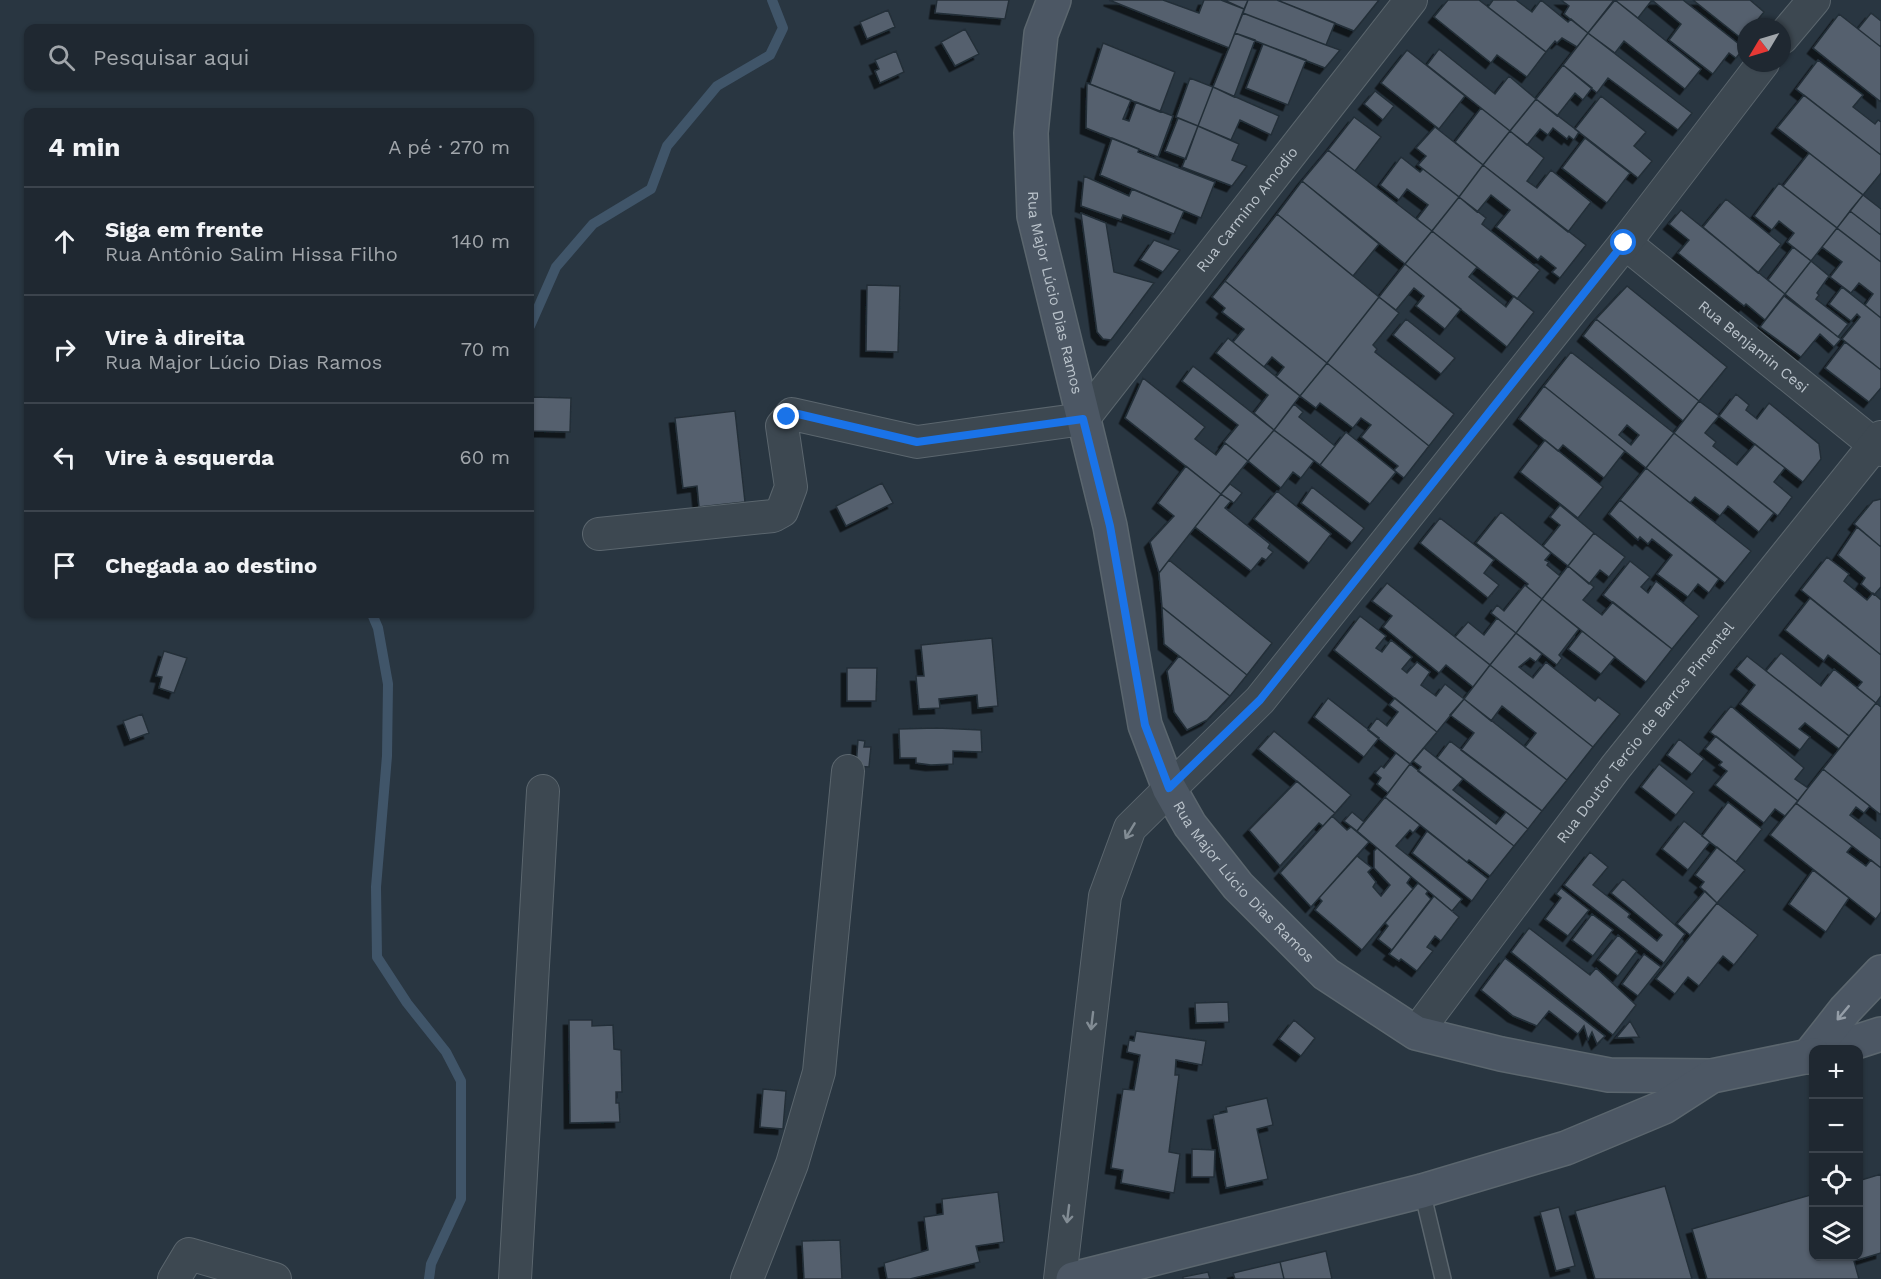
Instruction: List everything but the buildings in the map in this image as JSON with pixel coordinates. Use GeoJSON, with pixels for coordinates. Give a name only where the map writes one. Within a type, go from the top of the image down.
{"type":"FeatureCollection","features":[{"type":"Feature","properties":{"kind":"main road","name":"Rua Major Lúcio Dias Ramos"},"geometry":{"type":"LineString","coordinates":[[1054,0],[1041,34],[1031,133],[1034,216],[1110,526],[1145,725],[1169,788],[1190,825],[1238,886],[1326,974],[1416,1033],[1501,1054],[1609,1075],[1712,1076]]}},
{"type":"Feature","properties":{"kind":"main road"},"geometry":{"type":"LineString","coordinates":[[1823,1045],[1845,1010],[1881,972]]}},
{"type":"Feature","properties":{"kind":"main road"},"geometry":{"type":"LineString","coordinates":[[1846,1045],[1881,1034]]}},
{"type":"Feature","properties":{"kind":"main road"},"geometry":{"type":"LineString","coordinates":[[1073,1279],[1422,1191],[1566,1148],[1664,1107],[1712,1076],[1809,1056]]}},
{"type":"Feature","properties":{"kind":"street","name":"Rua Carmino Amodio"},"geometry":{"type":"LineString","coordinates":[[1083,419],[1411,0]]}},
{"type":"Feature","properties":{"kind":"street"},"geometry":{"type":"LineString","coordinates":[[1791,27],[1814,0]]}},
{"type":"Feature","properties":{"kind":"street"},"geometry":{"type":"LineString","coordinates":[[1060,1279],[1106,896],[1130,828],[1260,700],[1624,243],[1756,72]]}},
{"type":"Feature","properties":{"kind":"street","name":"Rua Benjamin Cesi"},"geometry":{"type":"LineString","coordinates":[[1624,243],[1879,444]]}},
{"type":"Feature","properties":{"kind":"street"},"geometry":{"type":"LineString","coordinates":[[599,534],[773,516],[782,511],[791,487],[782,426],[792,414],[917,442],[1083,419]]}},
{"type":"Feature","properties":{"kind":"street","name":"Rua Doutor Tercio de Barros Pimentel"},"geometry":{"type":"LineString","coordinates":[[1416,1033],[1615,768],[1879,444]]}},
{"type":"Feature","properties":{"kind":"street"},"geometry":{"type":"LineString","coordinates":[[747,1279],[792,1164],[819,1072],[848,771]]}},
{"type":"Feature","properties":{"kind":"street"},"geometry":{"type":"LineString","coordinates":[[514,1279],[543,790]]}},
{"type":"Feature","properties":{"kind":"street"},"geometry":{"type":"LineString","coordinates":[[174,1279],[189,1254],[275,1279]]}},
{"type":"Feature","properties":{"kind":"lane"},"geometry":{"type":"LineString","coordinates":[[1422,1191],[1443,1279]]}},
{"type":"Feature","properties":{"kind":"waterway"},"geometry":{"type":"LineString","coordinates":[[534,317],[556,267],[593,224],[651,189],[667,146],[717,86],[770,55],[783,28],[772,0]]}},
{"type":"Feature","properties":{"kind":"waterway"},"geometry":{"type":"LineString","coordinates":[[374,618],[378,628],[388,684],[387,756],[376,887],[377,957],[407,1003],[446,1052],[461,1081],[461,1199],[431,1264],[429,1279]]}},
{"type":"Feature","properties":{"kind":"route"},"geometry":{"type":"LineString","coordinates":[[787,417],[798,414],[896,439],[917,442],[1083,419],[1110,526],[1145,725],[1169,788],[1260,700],[1624,243]]}}]}
